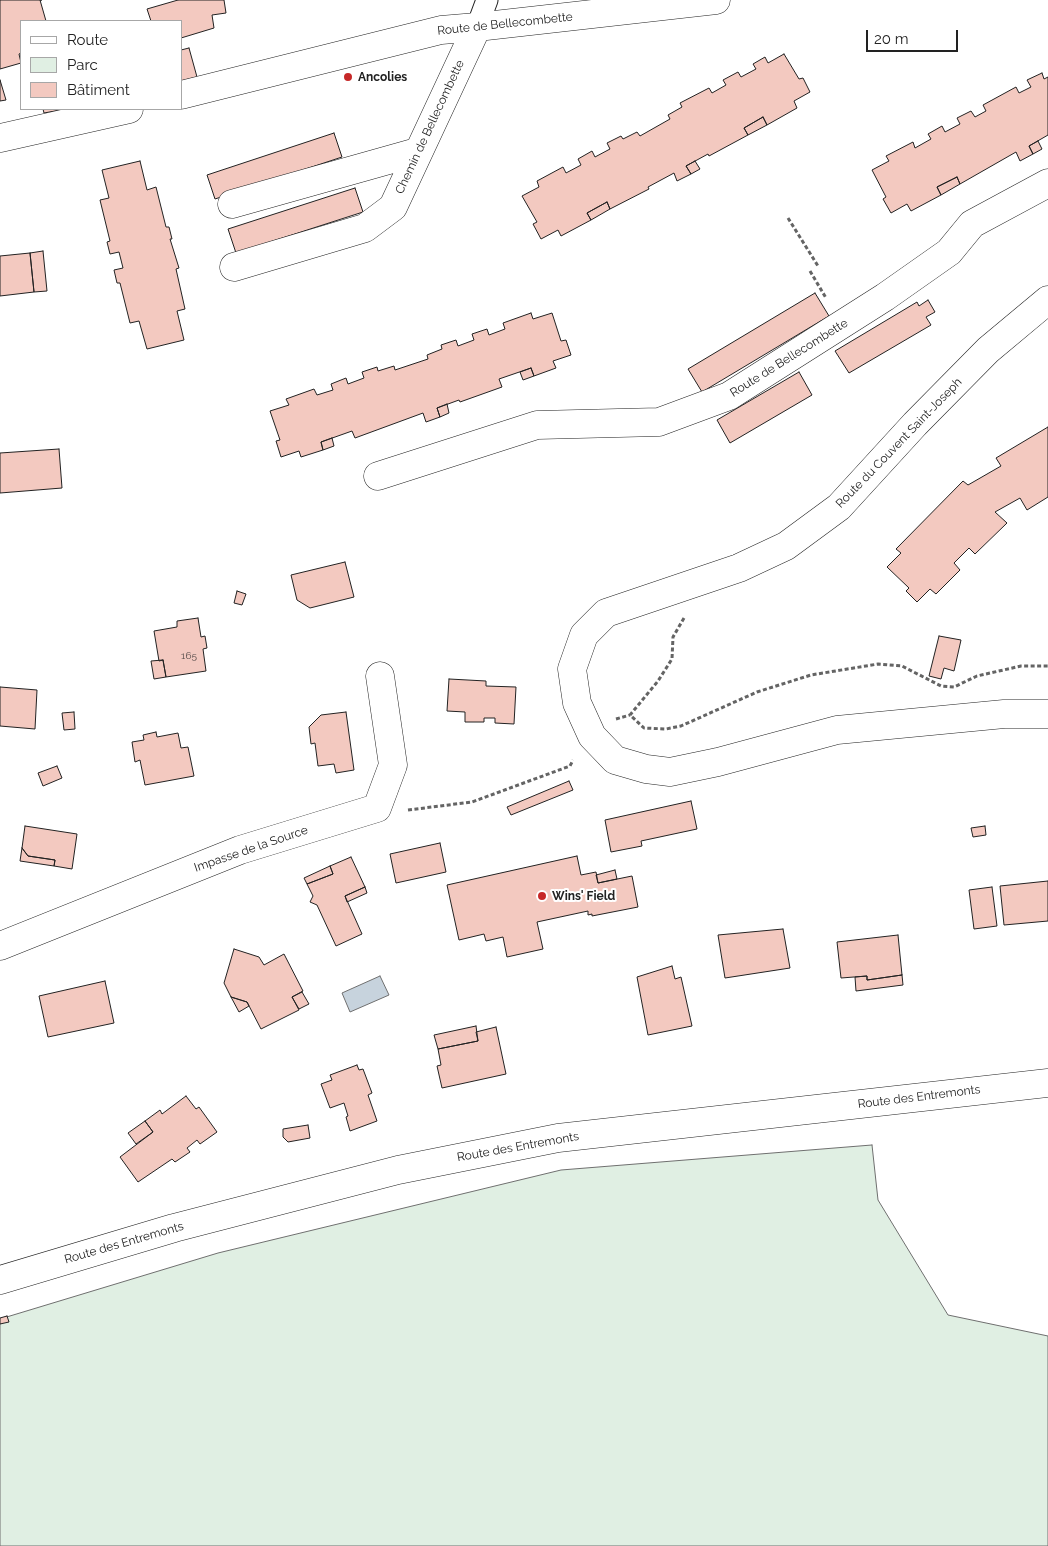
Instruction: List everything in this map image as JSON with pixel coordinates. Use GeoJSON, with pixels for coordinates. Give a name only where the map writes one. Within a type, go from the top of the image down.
{"type":"FeatureCollection","features":[{"type":"Feature","properties":{"kind":"street","name":"Chemin de Bellecombette"},"geometry":{"type":"LineString","coordinates":[[234,267],[365,228],[393,207],[477,27],[487,0]]}},
{"type":"Feature","properties":{"kind":"street","name":"Route de Bellecombette"},"geometry":{"type":"LineString","coordinates":[[182,96],[440,30],[716,0]]}},
{"type":"Feature","properties":{"kind":"street"},"geometry":{"type":"LineString","coordinates":[[0,138],[125,110]]}},
{"type":"Feature","properties":{"kind":"street"},"geometry":{"type":"LineString","coordinates":[[232,204],[418,152]]}},
{"type":"Feature","properties":{"kind":"street","name":"Route de Bellecombette"},"geometry":{"type":"LineString","coordinates":[[378,476],[537,425],[659,422],[729,396],[885,297],[950,252],[972,224],[1048,183]]}},
{"type":"Feature","properties":{"kind":"street","name":"Route du Couvent Saint-Joseph"},"geometry":{"type":"LineString","coordinates":[[1048,300],[988,350],[914,424],[839,507],[786,546],[739,568],[606,613],[584,635],[572,669],[577,703],[592,736],[616,760],[646,769],[670,772],[718,762],[837,730],[1004,714],[1048,714]]}},
{"type":"Feature","properties":{"kind":"street"},"geometry":{"type":"LineString","coordinates":[[377,808],[393,765],[380,676]]}},
{"type":"Feature","properties":{"kind":"street","name":"Impasse de la Source"},"geometry":{"type":"LineString","coordinates":[[0,946],[240,850],[377,808]]}},
{"type":"Feature","properties":{"kind":"street","name":"Route des Entremonts"},"geometry":{"type":"LineString","coordinates":[[0,1280],[174,1228],[398,1170],[558,1138],[1048,1082]]}},
{"type":"Feature","properties":{"kind":"path"},"geometry":{"type":"LineString","coordinates":[[788,218],[818,266]]}},
{"type":"Feature","properties":{"kind":"path"},"geometry":{"type":"LineString","coordinates":[[686,614],[673,636],[672,659],[658,681],[630,715],[644,728],[666,729],[682,726],[766,689],[811,675],[878,664],[902,666],[941,686],[954,687],[977,676],[1020,666],[1048,666]]}},
{"type":"Feature","properties":{"kind":"path"},"geometry":{"type":"LineString","coordinates":[[377,808],[406,811],[472,802],[570,766],[578,753]]}},
{"type":"Feature","properties":{"kind":"green space"},"geometry":{"type":"Polygon","coordinates":[[[872,1145],[878,1200],[948,1315],[1048,1336],[1048,1546],[0,1546],[0,1319],[218,1253],[561,1170],[872,1145]]]}},
{"type":"Feature","properties":{"kind":"shaded area"},"geometry":{"type":"Polygon","coordinates":[[[380,976],[389,995],[350,1012],[342,993],[380,976]]]}},
{"type":"Feature","properties":{"kind":"building"},"geometry":{"type":"Polygon","coordinates":[[[0,0],[40,0],[46,20],[20,20],[20,63],[0,69],[0,0]]]}},
{"type":"Feature","properties":{"kind":"building"},"geometry":{"type":"Polygon","coordinates":[[[178,0],[224,0],[226,13],[212,15],[214,28],[182,38],[182,20],[151,20],[147,9],[178,0]]]}},
{"type":"Feature","properties":{"kind":"building"},"geometry":{"type":"Polygon","coordinates":[[[189,48],[197,77],[182,81],[182,50],[189,48]]]}},
{"type":"Feature","properties":{"kind":"building"},"geometry":{"type":"Polygon","coordinates":[[[784,54],[799,79],[803,78],[810,92],[794,101],[797,108],[767,125],[763,117],[744,128],[748,135],[686,166],[691,174],[677,181],[674,173],[648,187],[649,189],[610,209],[607,202],[587,213],[591,220],[561,236],[558,230],[541,239],[533,224],[537,222],[522,196],[539,187],[537,181],[563,167],[566,173],[581,165],[578,159],[592,151],[595,157],[610,149],[607,143],[621,136],[623,139],[637,132],[640,136],[670,119],[668,115],[682,107],[680,103],[709,88],[712,93],[726,85],[723,80],[738,72],[741,77],[756,69],[753,64],[765,57],[768,63],[784,54]]]}},
{"type":"Feature","properties":{"kind":"building"},"geometry":{"type":"Polygon","coordinates":[[[1042,73],[1044,79],[1048,77],[1048,135],[1029,146],[1033,154],[1020,161],[1016,152],[960,184],[957,177],[937,187],[941,195],[911,211],[907,204],[891,213],[883,199],[886,197],[872,170],[889,161],[886,156],[913,142],[915,148],[931,139],[928,134],[942,126],[945,132],[960,124],[957,118],[971,111],[975,117],[986,111],[983,105],[1016,87],[1019,93],[1031,87],[1027,80],[1042,73]]]}},
{"type":"Feature","properties":{"kind":"building"},"geometry":{"type":"Polygon","coordinates":[[[0,80],[6,100],[0,101],[0,80]]]}},
{"type":"Feature","properties":{"kind":"building"},"geometry":{"type":"Polygon","coordinates":[[[43,110],[60,110],[44,113],[43,110]]]}},
{"type":"Feature","properties":{"kind":"building"},"geometry":{"type":"Polygon","coordinates":[[[763,117],[767,125],[748,135],[744,128],[763,117]]]}},
{"type":"Feature","properties":{"kind":"building"},"geometry":{"type":"Polygon","coordinates":[[[334,133],[342,157],[215,199],[207,175],[334,133]]]}},
{"type":"Feature","properties":{"kind":"building"},"geometry":{"type":"Polygon","coordinates":[[[1038,141],[1042,149],[1033,154],[1029,146],[1038,141]]]}},
{"type":"Feature","properties":{"kind":"building"},"geometry":{"type":"Polygon","coordinates":[[[140,161],[147,190],[156,187],[166,227],[169,227],[172,239],[170,239],[179,268],[176,269],[185,309],[177,311],[184,340],[147,349],[139,321],[130,323],[120,283],[117,283],[114,270],[123,268],[119,252],[110,254],[107,242],[110,241],[100,200],[109,198],[102,170],[140,161]]]}},
{"type":"Feature","properties":{"kind":"building"},"geometry":{"type":"Polygon","coordinates":[[[695,161],[700,169],[691,174],[686,166],[695,161]]]}},
{"type":"Feature","properties":{"kind":"building"},"geometry":{"type":"Polygon","coordinates":[[[957,177],[960,184],[941,195],[937,187],[957,177]]]}},
{"type":"Feature","properties":{"kind":"building"},"geometry":{"type":"Polygon","coordinates":[[[355,188],[363,212],[236,253],[228,229],[355,188]]]}},
{"type":"Feature","properties":{"kind":"building"},"geometry":{"type":"Polygon","coordinates":[[[607,202],[610,209],[591,220],[587,213],[607,202]]]}},
{"type":"Feature","properties":{"kind":"building"},"geometry":{"type":"Polygon","coordinates":[[[43,251],[47,291],[34,292],[30,253],[43,251]]]}},
{"type":"Feature","properties":{"kind":"building"},"geometry":{"type":"Polygon","coordinates":[[[30,253],[34,292],[0,296],[0,256],[30,253]]]}},
{"type":"Feature","properties":{"kind":"building"},"geometry":{"type":"Polygon","coordinates":[[[815,293],[829,316],[702,392],[688,369],[815,293]]]}},
{"type":"Feature","properties":{"kind":"building"},"geometry":{"type":"Polygon","coordinates":[[[928,300],[935,312],[926,317],[931,325],[849,373],[835,351],[917,302],[919,306],[928,300]]]}},
{"type":"Feature","properties":{"kind":"building"},"geometry":{"type":"Polygon","coordinates":[[[531,313],[533,319],[552,313],[561,341],[566,340],[571,355],[553,361],[556,368],[534,376],[531,368],[499,379],[502,387],[437,408],[440,417],[426,422],[423,413],[355,438],[352,431],[321,442],[323,450],[301,457],[299,451],[281,457],[276,441],[280,440],[270,411],[289,405],[286,399],[314,389],[317,395],[333,390],[331,384],[346,378],[348,384],[364,378],[362,372],[377,367],[378,371],[394,366],[395,370],[428,359],[427,355],[442,349],[441,345],[456,340],[458,346],[474,340],[472,334],[487,329],[489,335],[505,329],[503,323],[531,313]]]}},
{"type":"Feature","properties":{"kind":"building"},"geometry":{"type":"Polygon","coordinates":[[[531,368],[534,376],[523,380],[520,372],[531,368]]]}},
{"type":"Feature","properties":{"kind":"building"},"geometry":{"type":"Polygon","coordinates":[[[799,372],[812,395],[730,443],[717,420],[799,372]]]}},
{"type":"Feature","properties":{"kind":"building"},"geometry":{"type":"Polygon","coordinates":[[[447,404],[449,413],[440,417],[437,408],[447,404]]]}},
{"type":"Feature","properties":{"kind":"building"},"geometry":{"type":"Polygon","coordinates":[[[1048,427],[1048,497],[1027,510],[1020,498],[995,512],[1007,523],[975,554],[969,548],[954,563],[960,570],[936,594],[930,589],[917,602],[906,591],[909,588],[887,567],[901,553],[896,549],[963,481],[968,485],[1001,466],[996,458],[1048,427]]]}},
{"type":"Feature","properties":{"kind":"building"},"geometry":{"type":"Polygon","coordinates":[[[332,438],[334,446],[323,450],[321,442],[332,438]]]}},
{"type":"Feature","properties":{"kind":"building"},"geometry":{"type":"Polygon","coordinates":[[[59,449],[62,488],[0,493],[0,453],[59,449]]]}},
{"type":"Feature","properties":{"kind":"building"},"geometry":{"type":"Polygon","coordinates":[[[345,562],[354,597],[310,608],[297,600],[291,575],[345,562]]]}},
{"type":"Feature","properties":{"kind":"building"},"geometry":{"type":"Polygon","coordinates":[[[237,591],[246,594],[242,605],[234,603],[237,591]]]}},
{"type":"Feature","properties":{"kind":"building"},"geometry":{"type":"Polygon","coordinates":[[[198,618],[201,637],[205,636],[207,648],[203,649],[206,671],[166,677],[163,660],[159,661],[154,631],[177,627],[177,621],[198,618]]]}},
{"type":"Feature","properties":{"kind":"building"},"geometry":{"type":"Polygon","coordinates":[[[939,636],[961,640],[954,671],[944,668],[941,679],[929,676],[939,636]]]}},
{"type":"Feature","properties":{"kind":"building"},"geometry":{"type":"Polygon","coordinates":[[[163,660],[166,677],[154,679],[151,661],[163,660]]]}},
{"type":"Feature","properties":{"kind":"building"},"geometry":{"type":"Polygon","coordinates":[[[449,679],[486,681],[486,686],[516,687],[514,724],[495,723],[495,718],[484,718],[484,722],[465,722],[465,712],[447,711],[449,679]]]}},
{"type":"Feature","properties":{"kind":"building"},"geometry":{"type":"Polygon","coordinates":[[[0,687],[37,690],[35,729],[0,726],[0,687]]]}},
{"type":"Feature","properties":{"kind":"building"},"geometry":{"type":"Polygon","coordinates":[[[74,712],[75,729],[64,730],[62,713],[74,712]]]}},
{"type":"Feature","properties":{"kind":"building"},"geometry":{"type":"Polygon","coordinates":[[[346,712],[354,770],[336,773],[334,764],[318,766],[315,743],[311,744],[309,727],[321,715],[346,712]]]}},
{"type":"Feature","properties":{"kind":"building"},"geometry":{"type":"Polygon","coordinates":[[[156,732],[157,737],[178,733],[181,748],[188,747],[194,776],[145,785],[140,760],[135,762],[132,742],[144,740],[143,735],[156,732]]]}},
{"type":"Feature","properties":{"kind":"building"},"geometry":{"type":"Polygon","coordinates":[[[57,766],[62,778],[43,786],[38,773],[57,766]]]}},
{"type":"Feature","properties":{"kind":"building"},"geometry":{"type":"Polygon","coordinates":[[[569,781],[573,790],[511,815],[507,807],[569,781]]]}},
{"type":"Feature","properties":{"kind":"building"},"geometry":{"type":"Polygon","coordinates":[[[691,801],[697,829],[641,841],[642,846],[611,852],[605,820],[691,801]]]}},
{"type":"Feature","properties":{"kind":"building"},"geometry":{"type":"Polygon","coordinates":[[[25,826],[77,834],[72,869],[54,866],[55,860],[28,856],[22,848],[25,826]]]}},
{"type":"Feature","properties":{"kind":"building"},"geometry":{"type":"Polygon","coordinates":[[[985,826],[986,835],[973,837],[971,828],[985,826]]]}},
{"type":"Feature","properties":{"kind":"building"},"geometry":{"type":"Polygon","coordinates":[[[440,843],[446,872],[396,883],[390,854],[440,843]]]}},
{"type":"Feature","properties":{"kind":"building"},"geometry":{"type":"Polygon","coordinates":[[[22,848],[28,856],[55,860],[54,866],[20,861],[22,848]]]}},
{"type":"Feature","properties":{"kind":"building","name":"Wins' Field"},"geometry":{"type":"Polygon","coordinates":[[[577,856],[581,875],[596,872],[598,883],[632,876],[638,907],[592,916],[592,914],[588,915],[588,911],[537,922],[543,949],[507,957],[503,937],[486,941],[484,934],[459,940],[447,885],[577,856]]]}},
{"type":"Feature","properties":{"kind":"building"},"geometry":{"type":"Polygon","coordinates":[[[351,857],[365,887],[345,896],[362,934],[336,946],[317,905],[310,902],[313,896],[307,884],[333,874],[330,866],[351,857]]]}},
{"type":"Feature","properties":{"kind":"building"},"geometry":{"type":"Polygon","coordinates":[[[330,866],[333,874],[307,884],[304,878],[330,866]]]}},
{"type":"Feature","properties":{"kind":"building"},"geometry":{"type":"Polygon","coordinates":[[[615,870],[617,879],[598,883],[596,875],[615,870]]]}},
{"type":"Feature","properties":{"kind":"building"},"geometry":{"type":"Polygon","coordinates":[[[1048,881],[1048,921],[1004,925],[1000,886],[1048,881]]]}},
{"type":"Feature","properties":{"kind":"building"},"geometry":{"type":"Polygon","coordinates":[[[365,887],[367,893],[347,902],[345,896],[365,887]]]}},
{"type":"Feature","properties":{"kind":"building"},"geometry":{"type":"Polygon","coordinates":[[[992,887],[997,926],[974,929],[969,890],[992,887]]]}},
{"type":"Feature","properties":{"kind":"building"},"geometry":{"type":"Polygon","coordinates":[[[783,929],[790,968],[725,978],[718,935],[783,929]]]}},
{"type":"Feature","properties":{"kind":"building"},"geometry":{"type":"Polygon","coordinates":[[[898,935],[902,975],[867,980],[867,976],[841,978],[837,942],[898,935]]]}},
{"type":"Feature","properties":{"kind":"building"},"geometry":{"type":"Polygon","coordinates":[[[234,949],[259,957],[264,965],[284,954],[303,991],[292,997],[299,1010],[261,1029],[247,1002],[231,997],[224,983],[234,949]]]}},
{"type":"Feature","properties":{"kind":"building"},"geometry":{"type":"Polygon","coordinates":[[[672,966],[675,979],[681,977],[692,1026],[648,1035],[637,977],[672,966]]]}},
{"type":"Feature","properties":{"kind":"building"},"geometry":{"type":"Polygon","coordinates":[[[902,975],[903,985],[856,991],[855,977],[867,976],[867,980],[902,975]]]}},
{"type":"Feature","properties":{"kind":"building"},"geometry":{"type":"Polygon","coordinates":[[[105,981],[114,1023],[48,1037],[39,996],[105,981]]]}},
{"type":"Feature","properties":{"kind":"building"},"geometry":{"type":"Polygon","coordinates":[[[302,992],[309,1004],[299,1009],[292,997],[302,992]]]}},
{"type":"Feature","properties":{"kind":"building"},"geometry":{"type":"Polygon","coordinates":[[[231,997],[247,1002],[249,1006],[239,1012],[231,997]]]}},
{"type":"Feature","properties":{"kind":"building"},"geometry":{"type":"Polygon","coordinates":[[[476,1026],[478,1041],[438,1049],[434,1035],[476,1026]]]}},
{"type":"Feature","properties":{"kind":"building"},"geometry":{"type":"Polygon","coordinates":[[[496,1027],[506,1074],[442,1088],[437,1066],[441,1065],[438,1049],[478,1041],[476,1032],[496,1027]]]}},
{"type":"Feature","properties":{"kind":"building"},"geometry":{"type":"Polygon","coordinates":[[[357,1065],[359,1070],[363,1069],[372,1093],[368,1095],[377,1121],[350,1131],[344,1103],[330,1108],[321,1084],[332,1080],[330,1075],[357,1065]]]}},
{"type":"Feature","properties":{"kind":"building"},"geometry":{"type":"Polygon","coordinates":[[[186,1096],[196,1109],[199,1107],[217,1132],[200,1144],[197,1140],[187,1148],[190,1152],[175,1162],[172,1159],[138,1182],[120,1157],[153,1132],[145,1121],[160,1110],[162,1114],[186,1096]]]}},
{"type":"Feature","properties":{"kind":"building"},"geometry":{"type":"Polygon","coordinates":[[[145,1121],[153,1132],[136,1144],[128,1133],[145,1121]]]}},
{"type":"Feature","properties":{"kind":"building"},"geometry":{"type":"Polygon","coordinates":[[[308,1125],[310,1138],[288,1142],[283,1137],[283,1129],[308,1125]]]}},
{"type":"Feature","properties":{"kind":"building"},"geometry":{"type":"Polygon","coordinates":[[[7,1316],[9,1322],[0,1324],[0,1318],[7,1316]]]}},
{"type":"Feature","properties":{"kind":"place","name":"Ancolies"},"geometry":{"type":"Point","coordinates":[348,77]}},
{"type":"Feature","properties":{"kind":"place","name":"Wins' Field"},"geometry":{"type":"Point","coordinates":[542,896]}}]}
